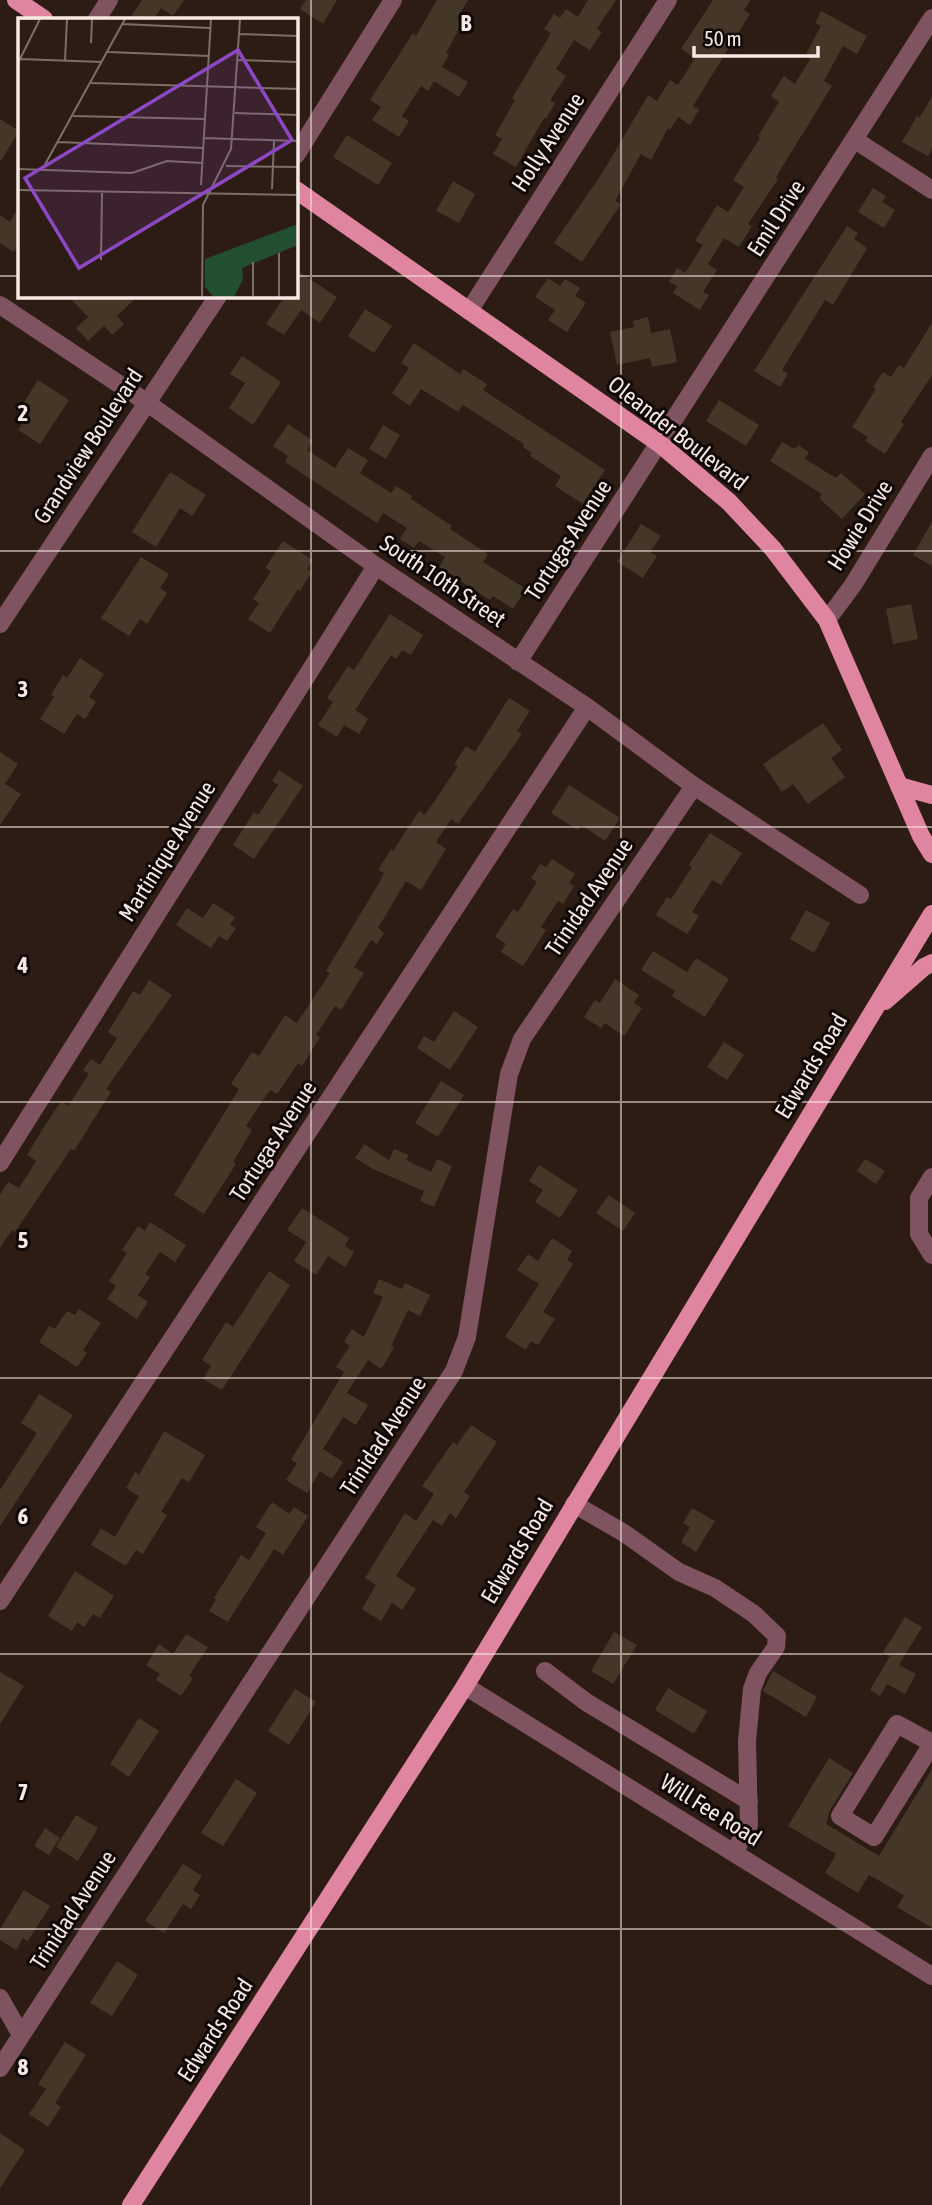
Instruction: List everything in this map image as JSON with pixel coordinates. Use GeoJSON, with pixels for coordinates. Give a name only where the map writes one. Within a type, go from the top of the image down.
{"type":"FeatureCollection","features":[{"type":"Feature","properties":{"kind":"main road"},"geometry":{"type":"LineString","coordinates":[[16,0],[43,18]]}},
{"type":"Feature","properties":{"kind":"main road","name":"Oleander Boulevard"},"geometry":{"type":"LineString","coordinates":[[298,191],[660,444],[729,502],[772,549],[827,620],[921,836],[932,854]]}},
{"type":"Feature","properties":{"kind":"main road"},"geometry":{"type":"LineString","coordinates":[[899,786],[932,795]]}},
{"type":"Feature","properties":{"kind":"main road","name":"Edwards Road"},"geometry":{"type":"LineString","coordinates":[[131,2205],[465,1686],[932,914]]}},
{"type":"Feature","properties":{"kind":"main road"},"geometry":{"type":"LineString","coordinates":[[872,1013],[932,963]]}},
{"type":"Feature","properties":{"kind":"street"},"geometry":{"type":"LineString","coordinates":[[98,18],[109,0]]}},
{"type":"Feature","properties":{"kind":"street"},"geometry":{"type":"LineString","coordinates":[[298,152],[393,0]]}},
{"type":"Feature","properties":{"kind":"street","name":"Holly Avenue"},"geometry":{"type":"LineString","coordinates":[[469,311],[668,0]]}},
{"type":"Feature","properties":{"kind":"street","name":"Emil Drive"},"geometry":{"type":"LineString","coordinates":[[660,444],[932,18]]}},
{"type":"Feature","properties":{"kind":"street"},"geometry":{"type":"LineString","coordinates":[[855,140],[932,190]]}},
{"type":"Feature","properties":{"kind":"street","name":"Grandview Boulevard"},"geometry":{"type":"LineString","coordinates":[[0,624],[217,298]]}},
{"type":"Feature","properties":{"kind":"street","name":"South 10th Street"},"geometry":{"type":"LineString","coordinates":[[0,305],[146,402],[376,566],[587,707],[694,786],[860,895]]}},
{"type":"Feature","properties":{"kind":"street","name":"Tortugas Avenue"},"geometry":{"type":"LineString","coordinates":[[518,662],[660,444]]}},
{"type":"Feature","properties":{"kind":"street","name":"Howie Drive"},"geometry":{"type":"LineString","coordinates":[[827,620],[853,585],[931,458]]}},
{"type":"Feature","properties":{"kind":"street","name":"Martinique Avenue"},"geometry":{"type":"LineString","coordinates":[[0,1163],[376,566]]}},
{"type":"Feature","properties":{"kind":"street","name":"Tortugas Avenue"},"geometry":{"type":"LineString","coordinates":[[0,1601],[587,707]]}},
{"type":"Feature","properties":{"kind":"street","name":"Trinidad Avenue"},"geometry":{"type":"LineString","coordinates":[[0,2068],[454,1371],[467,1338],[509,1074],[522,1040],[694,786]]}},
{"type":"Feature","properties":{"kind":"street"},"geometry":{"type":"LineString","coordinates":[[932,1177],[919,1198],[919,1234],[932,1255]]}},
{"type":"Feature","properties":{"kind":"street"},"geometry":{"type":"LineString","coordinates":[[574,1504],[624,1533],[679,1572],[715,1588],[754,1614],[776,1636],[776,1647],[758,1673],[752,1689],[747,1741],[749,1825],[734,1853]]}},
{"type":"Feature","properties":{"kind":"street"},"geometry":{"type":"LineString","coordinates":[[545,1671],[586,1702],[749,1801]]}},
{"type":"Feature","properties":{"kind":"street","name":"Will Fee Road"},"geometry":{"type":"LineString","coordinates":[[465,1686],[932,1976]]}},
{"type":"Feature","properties":{"kind":"street"},"geometry":{"type":"LineString","coordinates":[[897,1724],[932,1743],[874,1837],[840,1816],[897,1724]]}},
{"type":"Feature","properties":{"kind":"street"},"geometry":{"type":"LineString","coordinates":[[0,1998],[21,2035]]}},
{"type":"Feature","properties":{"kind":"building"},"geometry":{"type":"Polygon","coordinates":[[[142,0],[184,0],[173,16],[161,8],[155,18],[130,18],[142,0]]]}},
{"type":"Feature","properties":{"kind":"building"},"geometry":{"type":"Polygon","coordinates":[[[306,0],[337,0],[323,24],[300,9],[306,0]]]}},
{"type":"Feature","properties":{"kind":"building"},"geometry":{"type":"Polygon","coordinates":[[[437,0],[468,0],[457,19],[463,22],[446,53],[449,55],[442,67],[468,82],[459,97],[434,81],[428,91],[421,86],[402,116],[409,121],[399,137],[372,120],[381,107],[370,100],[413,33],[416,36],[437,0]]]}},
{"type":"Feature","properties":{"kind":"building"},"geometry":{"type":"Polygon","coordinates":[[[588,0],[616,0],[597,29],[602,32],[590,50],[574,40],[556,69],[566,76],[550,100],[555,103],[516,167],[493,154],[502,139],[495,135],[515,100],[512,98],[551,33],[544,29],[554,14],[560,18],[566,9],[578,17],[588,0]]]}},
{"type":"Feature","properties":{"kind":"building"},"geometry":{"type":"Polygon","coordinates":[[[713,0],[751,0],[744,10],[750,14],[693,106],[699,110],[690,125],[678,117],[670,130],[668,128],[651,160],[641,154],[615,201],[621,204],[582,262],[554,243],[603,172],[648,95],[657,101],[670,80],[678,85],[695,58],[681,49],[713,0]]]}},
{"type":"Feature","properties":{"kind":"building"},"geometry":{"type":"Polygon","coordinates":[[[821,11],[867,36],[857,54],[843,46],[824,81],[832,86],[776,177],[778,179],[748,224],[752,226],[739,247],[724,238],[708,264],[717,270],[703,292],[709,295],[700,310],[673,293],[677,286],[669,282],[677,268],[685,273],[703,245],[695,241],[717,205],[728,212],[744,187],[733,180],[779,102],[771,96],[784,76],[795,84],[810,59],[805,56],[821,26],[815,23],[821,11]]]}},
{"type":"Feature","properties":{"kind":"building"},"geometry":{"type":"Polygon","coordinates":[[[932,97],[932,149],[928,156],[902,142],[932,97]]]}},
{"type":"Feature","properties":{"kind":"building"},"geometry":{"type":"Polygon","coordinates":[[[0,119],[18,133],[0,162],[0,119]]]}},
{"type":"Feature","properties":{"kind":"building"},"geometry":{"type":"Polygon","coordinates":[[[347,135],[392,163],[378,185],[333,157],[347,135]]]}},
{"type":"Feature","properties":{"kind":"building"},"geometry":{"type":"Polygon","coordinates":[[[453,181],[475,194],[459,223],[436,211],[453,181]]]}},
{"type":"Feature","properties":{"kind":"building"},"geometry":{"type":"Polygon","coordinates":[[[873,188],[886,196],[882,202],[895,210],[884,228],[858,212],[873,188]]]}},
{"type":"Feature","properties":{"kind":"building"},"geometry":{"type":"Polygon","coordinates":[[[18,208],[18,246],[14,252],[0,243],[0,215],[10,222],[18,208]]]}},
{"type":"Feature","properties":{"kind":"building"},"geometry":{"type":"Polygon","coordinates":[[[847,226],[858,233],[854,239],[867,248],[833,305],[825,300],[782,370],[788,374],[780,387],[754,371],[847,226]]]}},
{"type":"Feature","properties":{"kind":"building"},"geometry":{"type":"Polygon","coordinates":[[[298,271],[337,297],[320,323],[301,310],[284,335],[266,324],[283,299],[298,298],[298,271]]]}},
{"type":"Feature","properties":{"kind":"building"},"geometry":{"type":"Polygon","coordinates":[[[548,278],[560,286],[565,279],[580,288],[575,296],[586,303],[567,332],[548,320],[555,310],[535,297],[548,278]]]}},
{"type":"Feature","properties":{"kind":"building"},"geometry":{"type":"Polygon","coordinates":[[[70,298],[136,298],[117,316],[124,324],[112,335],[104,326],[88,341],[76,328],[88,317],[70,298]]]}},
{"type":"Feature","properties":{"kind":"building"},"geometry":{"type":"Polygon","coordinates":[[[365,309],[392,326],[374,353],[348,336],[365,309]]]}},
{"type":"Feature","properties":{"kind":"building"},"geometry":{"type":"Polygon","coordinates":[[[648,317],[651,333],[670,329],[677,362],[652,367],[650,358],[617,365],[610,332],[634,327],[633,321],[648,317]]]}},
{"type":"Feature","properties":{"kind":"building"},"geometry":{"type":"Polygon","coordinates":[[[932,323],[932,375],[901,422],[904,424],[885,454],[865,441],[868,437],[852,427],[876,389],[873,387],[883,372],[891,377],[899,365],[904,368],[932,323]]]}},
{"type":"Feature","properties":{"kind":"building"},"geometry":{"type":"Polygon","coordinates":[[[414,343],[460,374],[463,369],[487,384],[483,390],[605,470],[583,504],[555,486],[561,476],[530,456],[532,453],[523,447],[524,444],[463,405],[458,412],[421,389],[410,406],[392,393],[409,368],[401,363],[414,343]]]}},
{"type":"Feature","properties":{"kind":"building"},"geometry":{"type":"Polygon","coordinates":[[[242,356],[281,382],[253,425],[229,408],[245,383],[230,374],[242,356]]]}},
{"type":"Feature","properties":{"kind":"building"},"geometry":{"type":"Polygon","coordinates":[[[38,380],[69,400],[40,444],[18,430],[27,416],[19,410],[38,380]]]}},
{"type":"Feature","properties":{"kind":"building"},"geometry":{"type":"Polygon","coordinates":[[[719,400],[759,425],[746,446],[706,421],[719,400]]]}},
{"type":"Feature","properties":{"kind":"building"},"geometry":{"type":"Polygon","coordinates":[[[288,424],[313,441],[307,450],[335,468],[348,448],[368,460],[360,473],[391,493],[396,486],[412,496],[411,499],[452,526],[450,529],[488,554],[483,562],[526,589],[513,609],[493,596],[490,600],[439,567],[445,557],[419,541],[414,548],[400,539],[407,528],[383,513],[377,523],[285,462],[288,456],[273,446],[288,424]]]}},
{"type":"Feature","properties":{"kind":"building"},"geometry":{"type":"Polygon","coordinates":[[[383,425],[400,435],[386,459],[369,449],[383,425]]]}},
{"type":"Feature","properties":{"kind":"building"},"geometry":{"type":"Polygon","coordinates":[[[782,442],[795,449],[798,445],[809,452],[805,459],[836,478],[841,473],[865,494],[842,519],[819,498],[822,494],[770,461],[782,442]]]}},
{"type":"Feature","properties":{"kind":"building"},"geometry":{"type":"Polygon","coordinates":[[[170,472],[206,495],[192,516],[180,508],[156,547],[132,532],[170,472]]]}},
{"type":"Feature","properties":{"kind":"building"},"geometry":{"type":"Polygon","coordinates":[[[932,522],[932,566],[913,555],[932,522]]]}},
{"type":"Feature","properties":{"kind":"building"},"geometry":{"type":"Polygon","coordinates":[[[641,524],[661,536],[650,552],[657,556],[643,578],[617,562],[641,524]]]}},
{"type":"Feature","properties":{"kind":"building"},"geometry":{"type":"Polygon","coordinates":[[[283,541],[313,560],[307,569],[312,572],[270,633],[248,619],[259,603],[253,599],[271,571],[265,568],[283,541]]]}},
{"type":"Feature","properties":{"kind":"building"},"geometry":{"type":"Polygon","coordinates":[[[141,557],[169,574],[160,588],[167,593],[147,624],[140,619],[129,636],[101,618],[141,557]]]}},
{"type":"Feature","properties":{"kind":"building"},"geometry":{"type":"Polygon","coordinates":[[[911,604],[918,639],[893,644],[886,609],[911,604]]]}},
{"type":"Feature","properties":{"kind":"building"},"geometry":{"type":"Polygon","coordinates":[[[390,614],[423,635],[411,655],[402,650],[396,659],[391,655],[355,710],[368,719],[359,734],[344,725],[337,737],[318,725],[333,702],[327,698],[348,666],[354,670],[390,614]]]}},
{"type":"Feature","properties":{"kind":"building"},"geometry":{"type":"Polygon","coordinates":[[[80,658],[104,674],[89,697],[96,702],[85,719],[77,714],[64,734],[40,719],[54,697],[51,695],[63,675],[67,678],[80,658]]]}},
{"type":"Feature","properties":{"kind":"building"},"geometry":{"type":"Polygon","coordinates":[[[509,698],[530,711],[517,731],[522,734],[458,824],[451,819],[436,842],[446,849],[421,890],[406,881],[378,928],[384,933],[377,944],[371,940],[354,967],[364,973],[341,1010],[335,1006],[316,1035],[320,1037],[302,1066],[298,1063],[277,1094],[270,1090],[261,1103],[246,1126],[252,1130],[233,1162],[236,1164],[204,1214],[174,1195],[239,1089],[231,1084],[252,1052],[259,1056],[285,1015],[297,1023],[330,973],[326,971],[379,883],[384,873],[378,870],[391,849],[393,851],[419,811],[425,815],[458,766],[454,764],[466,746],[475,752],[509,698]]]}},
{"type":"Feature","properties":{"kind":"building"},"geometry":{"type":"Polygon","coordinates":[[[823,723],[842,750],[831,758],[845,777],[808,804],[793,784],[782,792],[763,764],[823,723]]]}},
{"type":"Feature","properties":{"kind":"building"},"geometry":{"type":"Polygon","coordinates":[[[0,752],[18,764],[5,784],[21,794],[0,825],[0,752]]]}},
{"type":"Feature","properties":{"kind":"building"},"geometry":{"type":"Polygon","coordinates":[[[279,770],[303,786],[254,859],[233,845],[254,812],[258,815],[278,785],[272,781],[279,770]]]}},
{"type":"Feature","properties":{"kind":"building"},"geometry":{"type":"Polygon","coordinates":[[[569,785],[620,818],[605,841],[581,825],[578,830],[551,813],[569,785]]]}},
{"type":"Feature","properties":{"kind":"building"},"geometry":{"type":"Polygon","coordinates":[[[710,833],[742,853],[721,885],[712,880],[692,912],[699,916],[687,934],[656,915],[667,897],[671,899],[710,833]]]}},
{"type":"Feature","properties":{"kind":"building"},"geometry":{"type":"Polygon","coordinates":[[[552,859],[575,874],[569,883],[574,886],[563,904],[558,901],[541,927],[546,930],[523,966],[501,952],[506,944],[495,937],[513,909],[518,912],[537,882],[531,878],[540,864],[546,867],[552,859]]]}},
{"type":"Feature","properties":{"kind":"building"},"geometry":{"type":"Polygon","coordinates":[[[213,903],[235,917],[230,925],[236,928],[227,941],[219,936],[211,948],[176,925],[187,908],[203,918],[213,903]]]}},
{"type":"Feature","properties":{"kind":"building"},"geometry":{"type":"Polygon","coordinates":[[[806,910],[830,923],[814,953],[790,939],[806,910]]]}},
{"type":"Feature","properties":{"kind":"building"},"geometry":{"type":"Polygon","coordinates":[[[653,951],[687,972],[696,958],[729,979],[705,1017],[672,996],[675,991],[641,970],[653,951]]]}},
{"type":"Feature","properties":{"kind":"building"},"geometry":{"type":"Polygon","coordinates":[[[615,979],[639,995],[634,1003],[642,1008],[624,1036],[605,1023],[601,1028],[584,1017],[595,1000],[600,1003],[615,979]]]}},
{"type":"Feature","properties":{"kind":"building"},"geometry":{"type":"Polygon","coordinates":[[[149,980],[172,995],[106,1089],[111,1092],[74,1151],[71,1149],[15,1232],[12,1230],[0,1248],[0,1195],[8,1182],[19,1188],[36,1161],[27,1155],[42,1130],[61,1101],[68,1106],[89,1074],[83,1070],[91,1059],[100,1065],[117,1038],[108,1032],[133,991],[140,995],[149,980]]]}},
{"type":"Feature","properties":{"kind":"building"},"geometry":{"type":"Polygon","coordinates":[[[454,1011],[478,1027],[450,1070],[417,1048],[424,1036],[434,1042],[454,1011]]]}},
{"type":"Feature","properties":{"kind":"building"},"geometry":{"type":"Polygon","coordinates":[[[724,1042],[744,1055],[727,1080],[707,1067],[724,1042]]]}},
{"type":"Feature","properties":{"kind":"building"},"geometry":{"type":"Polygon","coordinates":[[[441,1081],[464,1095],[438,1137],[415,1123],[441,1081]]]}},
{"type":"Feature","properties":{"kind":"building"},"geometry":{"type":"Polygon","coordinates":[[[364,1144],[389,1160],[394,1149],[409,1155],[406,1160],[431,1172],[437,1159],[452,1166],[434,1207],[420,1201],[424,1191],[373,1169],[355,1158],[364,1144]]]}},
{"type":"Feature","properties":{"kind":"building"},"geometry":{"type":"Polygon","coordinates":[[[865,1159],[885,1171],[876,1184],[857,1171],[865,1159]]]}},
{"type":"Feature","properties":{"kind":"building"},"geometry":{"type":"Polygon","coordinates":[[[539,1165],[578,1190],[560,1218],[535,1202],[543,1190],[529,1181],[539,1165]]]}},
{"type":"Feature","properties":{"kind":"building"},"geometry":{"type":"Polygon","coordinates":[[[609,1195],[635,1213],[623,1231],[596,1213],[609,1195]]]}},
{"type":"Feature","properties":{"kind":"building"},"geometry":{"type":"Polygon","coordinates":[[[302,1208],[349,1238],[345,1246],[354,1252],[345,1267],[328,1256],[316,1275],[294,1261],[306,1242],[287,1230],[302,1208]]]}},
{"type":"Feature","properties":{"kind":"building"},"geometry":{"type":"Polygon","coordinates":[[[150,1222],[186,1245],[175,1262],[160,1252],[145,1274],[150,1277],[138,1295],[148,1302],[137,1319],[107,1299],[116,1286],[109,1281],[127,1253],[122,1250],[138,1226],[145,1231],[150,1222]]]}},
{"type":"Feature","properties":{"kind":"building"},"geometry":{"type":"Polygon","coordinates":[[[552,1238],[572,1251],[567,1260],[573,1264],[543,1312],[555,1319],[538,1345],[531,1341],[526,1350],[505,1337],[539,1284],[517,1270],[528,1254],[538,1261],[552,1238]]]}},
{"type":"Feature","properties":{"kind":"building"},"geometry":{"type":"Polygon","coordinates":[[[269,1271],[290,1285],[222,1390],[203,1379],[211,1366],[202,1360],[226,1322],[233,1327],[269,1271]]]}},
{"type":"Feature","properties":{"kind":"building"},"geometry":{"type":"Polygon","coordinates":[[[379,1279],[402,1289],[405,1283],[430,1295],[420,1316],[408,1310],[391,1346],[394,1348],[381,1369],[368,1360],[347,1393],[368,1405],[356,1425],[343,1417],[323,1449],[343,1462],[332,1479],[320,1471],[307,1493],[286,1480],[297,1463],[291,1460],[344,1372],[336,1367],[350,1346],[344,1342],[352,1329],[364,1337],[383,1297],[373,1293],[379,1279]]]}},
{"type":"Feature","properties":{"kind":"building"},"geometry":{"type":"Polygon","coordinates":[[[79,1309],[101,1323],[83,1350],[87,1353],[77,1367],[39,1342],[49,1326],[55,1329],[67,1311],[75,1315],[79,1309]]]}},
{"type":"Feature","properties":{"kind":"building"},"geometry":{"type":"Polygon","coordinates":[[[39,1394],[73,1415],[0,1526],[0,1490],[37,1433],[21,1423],[39,1394]]]}},
{"type":"Feature","properties":{"kind":"building"},"geometry":{"type":"Polygon","coordinates":[[[471,1425],[497,1442],[464,1492],[470,1496],[456,1518],[450,1513],[442,1526],[433,1520],[396,1576],[416,1589],[402,1610],[392,1603],[381,1621],[362,1609],[376,1585],[365,1578],[405,1513],[416,1521],[434,1494],[422,1486],[453,1442],[457,1445],[471,1425]]]}},
{"type":"Feature","properties":{"kind":"building"},"geometry":{"type":"Polygon","coordinates":[[[164,1431],[205,1455],[189,1482],[182,1478],[161,1512],[167,1515],[143,1554],[136,1550],[126,1566],[91,1545],[101,1528],[115,1537],[139,1496],[126,1488],[135,1472],[139,1475],[164,1431]]]}},
{"type":"Feature","properties":{"kind":"building"},"geometry":{"type":"Polygon","coordinates":[[[272,1502],[289,1514],[294,1507],[308,1516],[283,1555],[274,1549],[228,1622],[209,1611],[216,1599],[214,1598],[241,1555],[249,1560],[266,1533],[256,1527],[272,1502]]]}},
{"type":"Feature","properties":{"kind":"building"},"geometry":{"type":"Polygon","coordinates":[[[692,1508],[715,1521],[696,1552],[681,1542],[690,1527],[683,1523],[692,1508]]]}},
{"type":"Feature","properties":{"kind":"building"},"geometry":{"type":"Polygon","coordinates":[[[75,1571],[114,1596],[100,1618],[93,1614],[84,1627],[77,1622],[72,1631],[48,1616],[75,1571]]]}},
{"type":"Feature","properties":{"kind":"building"},"geometry":{"type":"Polygon","coordinates":[[[905,1617],[922,1627],[899,1665],[916,1674],[905,1694],[887,1684],[880,1696],[870,1690],[890,1656],[883,1652],[905,1617]]]}},
{"type":"Feature","properties":{"kind":"building"},"geometry":{"type":"Polygon","coordinates":[[[614,1632],[637,1645],[613,1684],[591,1671],[614,1632]]]}},
{"type":"Feature","properties":{"kind":"building"},"geometry":{"type":"Polygon","coordinates":[[[186,1634],[208,1647],[189,1676],[193,1678],[181,1696],[156,1680],[160,1674],[146,1665],[159,1644],[173,1654],[186,1634]]]}},
{"type":"Feature","properties":{"kind":"building"},"geometry":{"type":"Polygon","coordinates":[[[773,1671],[817,1697],[806,1717],[763,1691],[773,1671]]]}},
{"type":"Feature","properties":{"kind":"building"},"geometry":{"type":"Polygon","coordinates":[[[0,1672],[24,1686],[0,1724],[0,1672]]]}},
{"type":"Feature","properties":{"kind":"building"},"geometry":{"type":"Polygon","coordinates":[[[668,1688],[707,1711],[694,1734],[655,1710],[668,1688]]]}},
{"type":"Feature","properties":{"kind":"building"},"geometry":{"type":"Polygon","coordinates":[[[295,1689],[316,1702],[289,1745],[268,1731],[295,1689]]]}},
{"type":"Feature","properties":{"kind":"building"},"geometry":{"type":"Polygon","coordinates":[[[139,1718],[159,1731],[129,1777],[110,1764],[139,1718]]]}},
{"type":"Feature","properties":{"kind":"building"},"geometry":{"type":"Polygon","coordinates":[[[829,1758],[853,1773],[830,1810],[826,1824],[879,1856],[932,1769],[932,1928],[897,1907],[904,1895],[869,1875],[858,1893],[825,1873],[836,1854],[788,1826],[829,1758]]]}},
{"type":"Feature","properties":{"kind":"building"},"geometry":{"type":"Polygon","coordinates":[[[236,1779],[257,1793],[223,1846],[201,1833],[236,1779]]]}},
{"type":"Feature","properties":{"kind":"building"},"geometry":{"type":"Polygon","coordinates":[[[76,1815],[98,1828],[78,1861],[56,1847],[76,1815]]]}},
{"type":"Feature","properties":{"kind":"building"},"geometry":{"type":"Polygon","coordinates":[[[45,1828],[60,1838],[49,1855],[34,1846],[45,1828]]]}},
{"type":"Feature","properties":{"kind":"building"},"geometry":{"type":"Polygon","coordinates":[[[183,1864],[202,1876],[193,1890],[200,1895],[191,1909],[183,1904],[164,1933],[145,1921],[183,1864]]]}},
{"type":"Feature","properties":{"kind":"building"},"geometry":{"type":"Polygon","coordinates":[[[24,1890],[50,1906],[28,1941],[23,1938],[16,1950],[0,1940],[0,1929],[24,1890]]]}},
{"type":"Feature","properties":{"kind":"building"},"geometry":{"type":"Polygon","coordinates":[[[117,1961],[138,1975],[112,2016],[90,2003],[117,1961]]]}},
{"type":"Feature","properties":{"kind":"building"},"geometry":{"type":"Polygon","coordinates":[[[65,2042],[86,2055],[55,2103],[61,2107],[48,2127],[29,2114],[46,2089],[38,2084],[65,2042]]]}},
{"type":"Feature","properties":{"kind":"building"},"geometry":{"type":"Polygon","coordinates":[[[0,2133],[25,2150],[0,2188],[0,2133]]]}}]}
